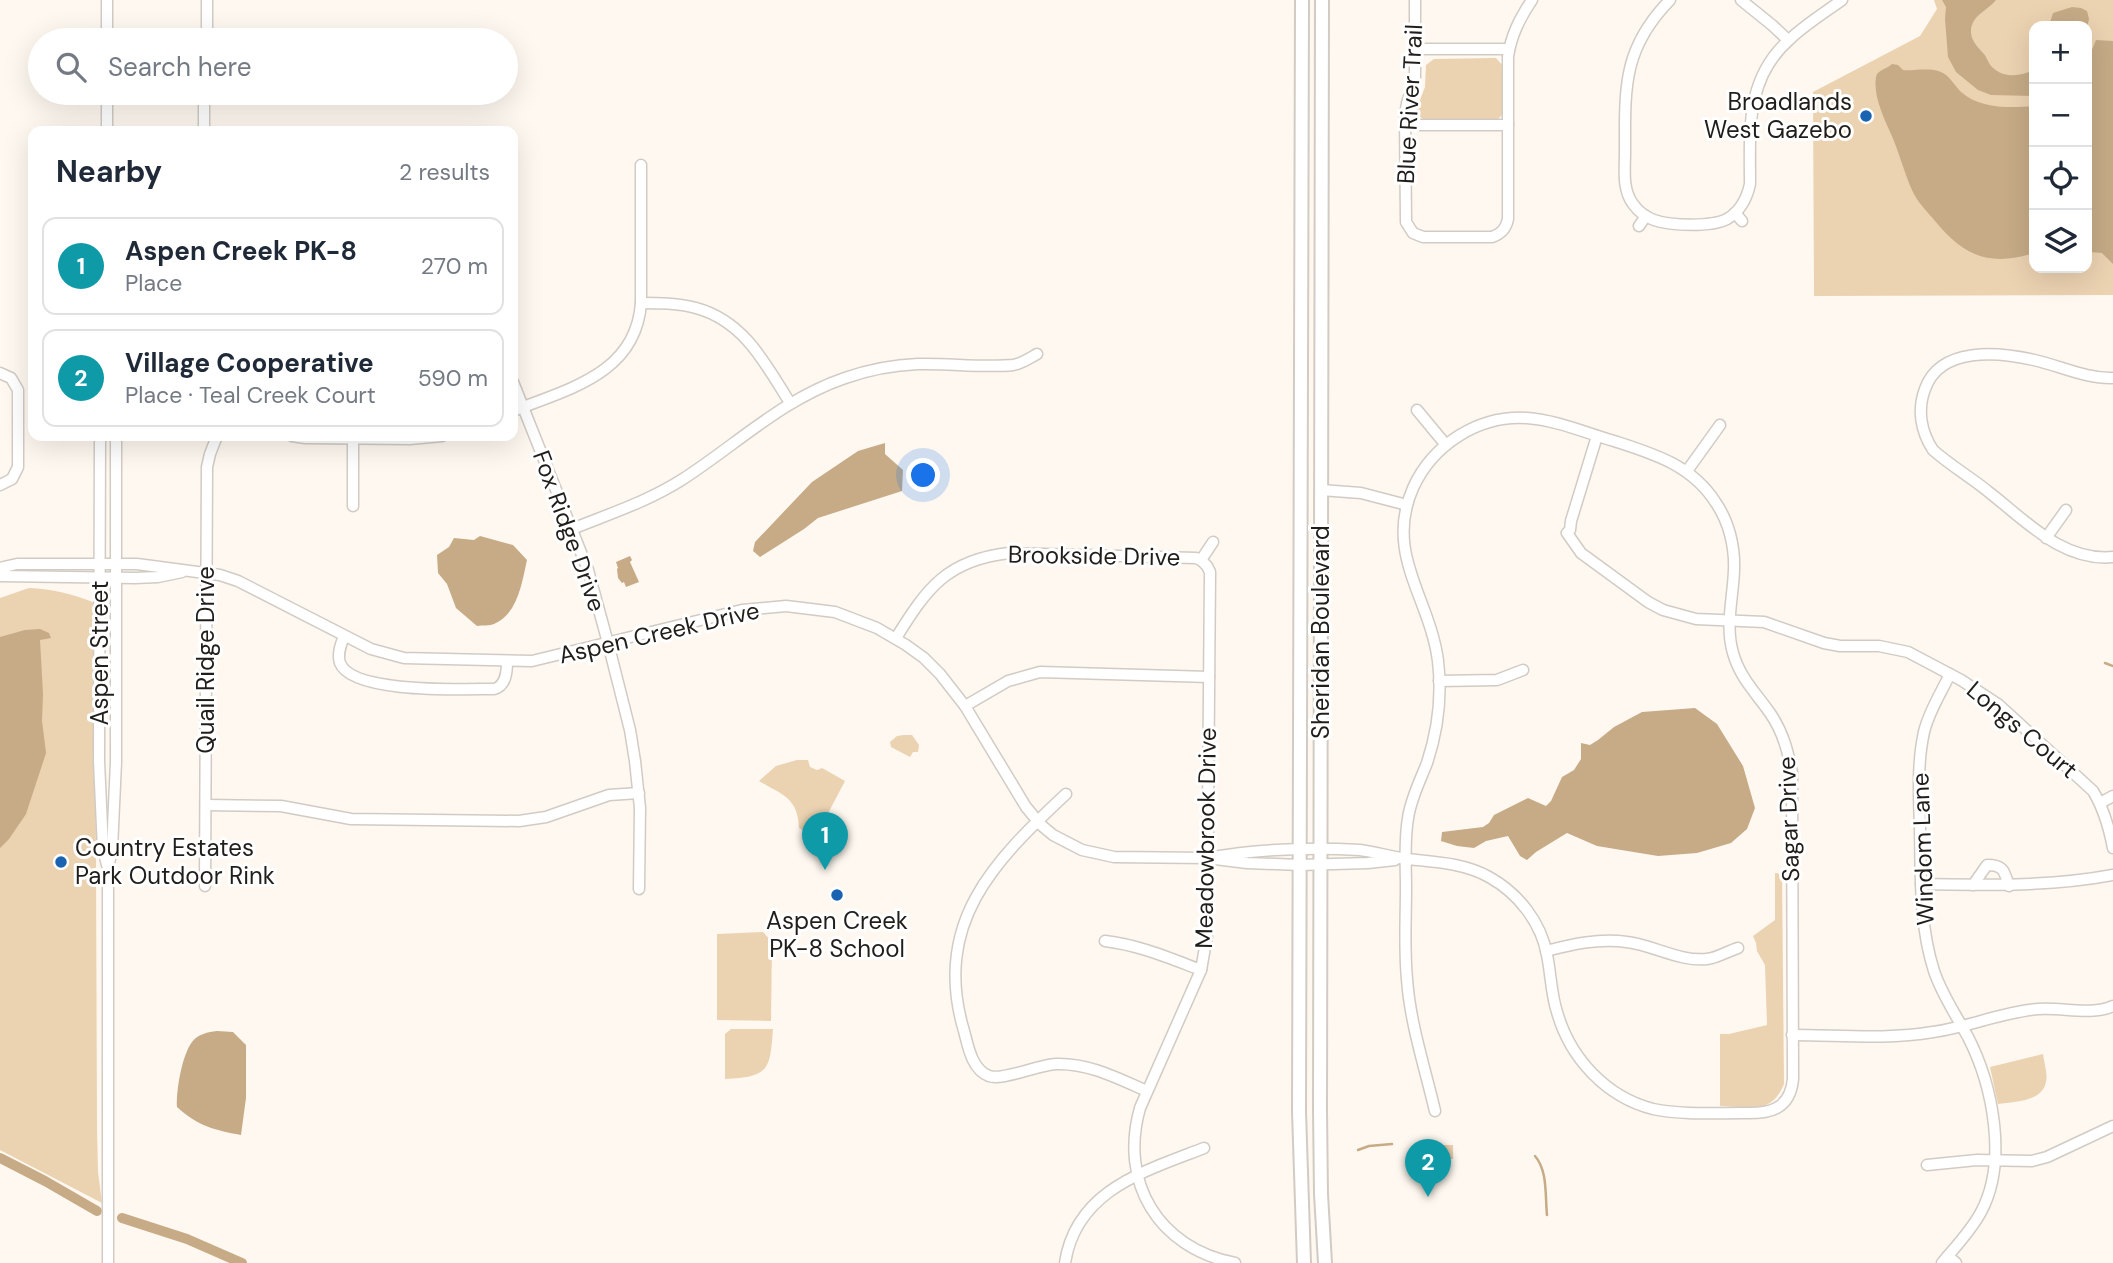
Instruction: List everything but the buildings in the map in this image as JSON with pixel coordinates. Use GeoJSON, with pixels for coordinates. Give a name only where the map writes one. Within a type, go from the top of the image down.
{"type":"FeatureCollection","features":[{"type":"Feature","properties":{"kind":"main road","name":"Sheridan Boulevard"},"geometry":{"type":"LineString","coordinates":[[1302,0],[1299,1112],[1304,1263]]}},
{"type":"Feature","properties":{"kind":"main road","name":"Sheridan Boulevard"},"geometry":{"type":"LineString","coordinates":[[1322,0],[1320,865],[1321,1194],[1325,1263]]}},
{"type":"Feature","properties":{"kind":"street"},"geometry":{"type":"LineString","coordinates":[[107,0],[107,28]]}},
{"type":"Feature","properties":{"kind":"street"},"geometry":{"type":"LineString","coordinates":[[207,0],[207,28]]}},
{"type":"Feature","properties":{"kind":"street","name":"Blue River Trail"},"geometry":{"type":"LineString","coordinates":[[1415,0],[1415,79],[1406,103],[1405,125],[1406,222],[1415,239],[1492,237],[1510,228],[1509,48],[1520,19],[1532,0]]}},
{"type":"Feature","properties":{"kind":"street"},"geometry":{"type":"LineString","coordinates":[[1670,0],[1645,29],[1636,46],[1626,82],[1625,184],[1633,203],[1646,216],[1666,223],[1709,224],[1739,217],[1747,195],[1750,184],[1750,118],[1757,86],[1765,69],[1788,40],[1842,0]]}},
{"type":"Feature","properties":{"kind":"street"},"geometry":{"type":"LineString","coordinates":[[1741,0],[1788,40]]}},
{"type":"Feature","properties":{"kind":"street"},"geometry":{"type":"LineString","coordinates":[[1415,49],[1509,48]]}},
{"type":"Feature","properties":{"kind":"street"},"geometry":{"type":"LineString","coordinates":[[107,105],[107,126]]}},
{"type":"Feature","properties":{"kind":"street"},"geometry":{"type":"LineString","coordinates":[[204,105],[204,126]]}},
{"type":"Feature","properties":{"kind":"street"},"geometry":{"type":"LineString","coordinates":[[1405,125],[1508,125]]}},
{"type":"Feature","properties":{"kind":"street"},"geometry":{"type":"LineString","coordinates":[[518,409],[593,379],[616,361],[632,337],[638,323],[640,303],[641,165]]}},
{"type":"Feature","properties":{"kind":"street"},"geometry":{"type":"LineString","coordinates":[[1639,226],[1646,216]]}},
{"type":"Feature","properties":{"kind":"street"},"geometry":{"type":"LineString","coordinates":[[640,303],[696,307],[724,320],[748,338],[790,403]]}},
{"type":"Feature","properties":{"kind":"street"},"geometry":{"type":"LineString","coordinates":[[572,529],[663,490],[684,478],[790,403],[820,387],[870,371],[916,364],[1016,365],[1037,354]]}},
{"type":"Feature","properties":{"kind":"street"},"geometry":{"type":"LineString","coordinates":[[2113,378],[2091,377],[2020,357],[1965,356],[1936,370],[1924,390],[1921,418],[1926,440],[1933,450],[2046,538],[2080,554],[2098,558],[2113,557]]}},
{"type":"Feature","properties":{"kind":"street"},"geometry":{"type":"LineString","coordinates":[[0,373],[11,377],[18,390],[18,467],[12,479],[0,485]]}},
{"type":"Feature","properties":{"kind":"street","name":"Fox Ridge Drive"},"geometry":{"type":"LineString","coordinates":[[518,409],[572,529],[593,584],[630,730],[639,793],[639,890]]}},
{"type":"Feature","properties":{"kind":"street"},"geometry":{"type":"LineString","coordinates":[[1417,410],[1446,445]]}},
{"type":"Feature","properties":{"kind":"street"},"geometry":{"type":"LineString","coordinates":[[1435,1111],[1407,980],[1408,814],[1432,745],[1438,718],[1439,681],[1433,634],[1409,571],[1403,537],[1407,505],[1420,474],[1446,445],[1468,430],[1511,418],[1548,421],[1658,455],[1687,471],[1707,489],[1731,536],[1734,571],[1729,620]]}},
{"type":"Feature","properties":{"kind":"street"},"geometry":{"type":"LineString","coordinates":[[1687,471],[1720,425]]}},
{"type":"Feature","properties":{"kind":"street","name":"Longs Court"},"geometry":{"type":"LineString","coordinates":[[1597,436],[1567,533],[1581,553],[1663,610],[1696,619],[1747,620],[1772,624],[1840,646],[1893,648],[1908,652],[1951,674],[1999,705],[2082,779],[2100,803],[2108,822],[2113,848]]}},
{"type":"Feature","properties":{"kind":"street","name":"Aspen Street"},"geometry":{"type":"LineString","coordinates":[[100,441],[99,761],[103,849],[108,869]]}},
{"type":"Feature","properties":{"kind":"street","name":"Aspen Street"},"geometry":{"type":"LineString","coordinates":[[108,1263],[108,869],[112,849],[116,762],[116,441]]}},
{"type":"Feature","properties":{"kind":"street","name":"Quail Ridge Drive"},"geometry":{"type":"LineString","coordinates":[[205,886],[207,467],[215,441]]}},
{"type":"Feature","properties":{"kind":"street"},"geometry":{"type":"LineString","coordinates":[[353,441],[353,506]]}},
{"type":"Feature","properties":{"kind":"street"},"geometry":{"type":"LineString","coordinates":[[1321,490],[1361,494],[1407,505]]}},
{"type":"Feature","properties":{"kind":"street"},"geometry":{"type":"LineString","coordinates":[[2046,538],[2066,510]]}},
{"type":"Feature","properties":{"kind":"street"},"geometry":{"type":"LineString","coordinates":[[1201,560],[1213,542]]}},
{"type":"Feature","properties":{"kind":"street","name":"Brookside Drive"},"geometry":{"type":"LineString","coordinates":[[896,638],[930,588],[958,567],[984,557],[1009,553],[1201,560]]}},
{"type":"Feature","properties":{"kind":"street","name":"Meadowbrook Drive"},"geometry":{"type":"LineString","coordinates":[[1201,560],[1210,572],[1207,936],[1201,971],[1135,1124],[1133,1150],[1144,1196],[1161,1223],[1184,1244],[1216,1261],[1235,1263]]}},
{"type":"Feature","properties":{"kind":"street","name":"Aspen Creek Drive"},"geometry":{"type":"LineString","coordinates":[[0,568],[17,564],[117,564],[155,565],[206,573],[238,581],[371,649],[404,658],[541,660],[741,610],[786,606],[835,612],[867,623],[896,638],[940,674],[965,706],[1026,807],[1037,821],[1067,844],[1098,855],[1114,857],[1207,858],[1247,863],[1320,865],[1406,859]]}},
{"type":"Feature","properties":{"kind":"street","name":"Aspen Creek Drive"},"geometry":{"type":"LineString","coordinates":[[0,576],[158,577],[186,571]]}},
{"type":"Feature","properties":{"kind":"street","name":"Sagar Drive"},"geometry":{"type":"LineString","coordinates":[[1729,620],[1730,638],[1740,671],[1778,726],[1789,755],[1792,773],[1793,1035]]}},
{"type":"Feature","properties":{"kind":"street"},"geometry":{"type":"LineString","coordinates":[[344,636],[339,657],[343,668],[357,676],[391,687],[494,689],[503,683],[507,661]]}},
{"type":"Feature","properties":{"kind":"street"},"geometry":{"type":"LineString","coordinates":[[1439,681],[1497,680],[1523,670]]}},
{"type":"Feature","properties":{"kind":"street"},"geometry":{"type":"LineString","coordinates":[[965,706],[1008,681],[1040,673],[1209,677]]}},
{"type":"Feature","properties":{"kind":"street","name":"Windom Lane"},"geometry":{"type":"LineString","coordinates":[[1949,1261],[1981,1211],[1993,1178],[1995,1161],[1992,1121],[1984,1078],[1977,1057],[1945,997],[1928,952],[1924,929],[1919,791],[1921,747],[1930,713],[1951,674]]}},
{"type":"Feature","properties":{"kind":"street"},"geometry":{"type":"LineString","coordinates":[[206,804],[281,806],[351,819],[519,821],[546,817],[609,795],[639,793]]}},
{"type":"Feature","properties":{"kind":"street"},"geometry":{"type":"LineString","coordinates":[[1066,794],[1011,848],[986,880],[973,903],[959,938],[955,972],[956,1003],[970,1051],[976,1064],[986,1075],[994,1077],[1054,1064],[1086,1067],[1147,1091]]}},
{"type":"Feature","properties":{"kind":"street"},"geometry":{"type":"LineString","coordinates":[[2100,803],[2113,796]]}},
{"type":"Feature","properties":{"kind":"street","name":"Aspen Creek Drive"},"geometry":{"type":"LineString","coordinates":[[1207,858],[1267,849],[1362,850],[1468,868],[1498,882],[1517,898],[1530,914],[1546,951],[1556,1010],[1566,1037],[1595,1077],[1639,1104],[1680,1113],[1759,1113],[1768,1112],[1783,1103]]}},
{"type":"Feature","properties":{"kind":"street"},"geometry":{"type":"LineString","coordinates":[[1973,885],[1987,865],[1997,865],[2001,867],[2009,886]]}},
{"type":"Feature","properties":{"kind":"street"},"geometry":{"type":"LineString","coordinates":[[1921,884],[2009,886],[2081,881],[2113,875]]}},
{"type":"Feature","properties":{"kind":"street"},"geometry":{"type":"LineString","coordinates":[[1546,951],[1606,940],[1628,942],[1707,959],[1738,948]]}},
{"type":"Feature","properties":{"kind":"street"},"geometry":{"type":"LineString","coordinates":[[1105,941],[1161,954],[1201,971]]}},
{"type":"Feature","properties":{"kind":"street"},"geometry":{"type":"LineString","coordinates":[[1793,1111],[1783,1103],[1792,1086],[1793,1035],[1907,1036],[2019,1011],[2061,1008],[2096,1011],[2113,1006]]}},
{"type":"Feature","properties":{"kind":"street"},"geometry":{"type":"LineString","coordinates":[[1927,1166],[1977,1160],[2019,1162],[2047,1157],[2113,1126]]}},
{"type":"Feature","properties":{"kind":"street"},"geometry":{"type":"LineString","coordinates":[[1065,1263],[1070,1242],[1089,1210],[1112,1188],[1204,1148]]}},
{"type":"Feature","properties":{"kind":"shaded area"},"geometry":{"type":"Polygon","coordinates":[[[1934,0],[2113,0],[2113,295],[1814,296],[1813,92],[1920,36],[1937,9],[1934,0]]]}},
{"type":"Feature","properties":{"kind":"shaded area"},"geometry":{"type":"Polygon","coordinates":[[[1942,0],[1996,0],[1972,24],[1973,40],[1997,71],[2007,75],[2029,72],[2029,96],[1991,95],[1978,90],[1956,72],[1948,57],[1946,7],[1942,0]]]}},
{"type":"Feature","properties":{"kind":"shaded area"},"geometry":{"type":"Polygon","coordinates":[[[2072,7],[2081,8],[2087,11],[2089,19],[2051,21],[2053,13],[2072,7]]]}},
{"type":"Feature","properties":{"kind":"shaded area"},"geometry":{"type":"Polygon","coordinates":[[[2096,40],[2113,41],[2113,264],[2102,253],[2092,252],[2092,50],[2096,40]]]}},
{"type":"Feature","properties":{"kind":"shaded area"},"geometry":{"type":"Polygon","coordinates":[[[1496,58],[1502,65],[1503,114],[1497,120],[1423,119],[1415,113],[1425,87],[1426,65],[1434,59],[1496,58]]]}},
{"type":"Feature","properties":{"kind":"shaded area"},"geometry":{"type":"Polygon","coordinates":[[[1892,64],[1903,70],[1937,71],[1947,76],[1961,92],[1977,102],[2005,107],[2029,106],[2029,254],[2004,259],[1991,258],[1967,250],[1946,233],[1919,202],[1882,114],[1875,84],[1880,71],[1892,64]]]}},
{"type":"Feature","properties":{"kind":"shaded area"},"geometry":{"type":"Polygon","coordinates":[[[885,443],[885,454],[903,470],[902,491],[818,518],[760,557],[753,551],[755,542],[812,482],[858,451],[885,443]]]}},
{"type":"Feature","properties":{"kind":"shaded area"},"geometry":{"type":"Polygon","coordinates":[[[480,536],[513,545],[527,560],[518,596],[509,613],[494,624],[477,626],[456,608],[447,584],[438,573],[437,555],[449,547],[454,538],[474,540],[480,536]]]}},
{"type":"Feature","properties":{"kind":"shaded area"},"geometry":{"type":"Polygon","coordinates":[[[630,556],[639,582],[626,587],[618,578],[616,562],[630,556]]]}},
{"type":"Feature","properties":{"kind":"shaded area"},"geometry":{"type":"Polygon","coordinates":[[[29,588],[62,592],[95,603],[97,1130],[102,1203],[0,1150],[0,598],[29,588]]]}},
{"type":"Feature","properties":{"kind":"shaded area"},"geometry":{"type":"Polygon","coordinates":[[[40,629],[49,633],[51,638],[40,640],[42,721],[46,753],[26,814],[0,848],[0,637],[40,629]]]}},
{"type":"Feature","properties":{"kind":"shaded area"},"geometry":{"type":"Polygon","coordinates":[[[1695,708],[1717,724],[1743,766],[1755,808],[1747,829],[1731,843],[1697,853],[1658,856],[1597,846],[1567,833],[1527,860],[1520,856],[1508,836],[1486,841],[1474,848],[1441,841],[1442,832],[1483,827],[1494,815],[1528,798],[1546,806],[1562,777],[1574,770],[1581,759],[1581,743],[1590,745],[1614,727],[1642,712],[1695,708]]]}},
{"type":"Feature","properties":{"kind":"shaded area"},"geometry":{"type":"Polygon","coordinates":[[[912,735],[919,745],[918,752],[913,752],[910,757],[891,747],[890,742],[897,736],[912,735]]]}},
{"type":"Feature","properties":{"kind":"shaded area"},"geometry":{"type":"Polygon","coordinates":[[[808,760],[810,767],[817,770],[822,768],[845,781],[815,838],[799,828],[796,810],[788,798],[759,781],[776,766],[808,760]]]}},
{"type":"Feature","properties":{"kind":"shaded area"},"geometry":{"type":"Polygon","coordinates":[[[1775,873],[1782,874],[1784,1084],[1779,1094],[1765,1105],[1749,1108],[1720,1106],[1720,1034],[1767,1025],[1765,965],[1753,936],[1775,920],[1775,873]]]}},
{"type":"Feature","properties":{"kind":"shaded area"},"geometry":{"type":"Polygon","coordinates":[[[763,932],[772,942],[771,1021],[717,1020],[717,934],[763,932]]]}},
{"type":"Feature","properties":{"kind":"shaded area"},"geometry":{"type":"Polygon","coordinates":[[[731,1029],[773,1029],[768,1062],[759,1073],[725,1079],[725,1034],[731,1029]]]}},
{"type":"Feature","properties":{"kind":"shaded area"},"geometry":{"type":"Polygon","coordinates":[[[217,1031],[233,1032],[246,1045],[246,1098],[241,1135],[207,1126],[192,1119],[177,1107],[180,1073],[188,1048],[200,1035],[217,1031]]]}},
{"type":"Feature","properties":{"kind":"shaded area"},"geometry":{"type":"Polygon","coordinates":[[[2043,1054],[2046,1079],[2039,1094],[2026,1100],[1998,1104],[1990,1067],[2043,1054]]]}},
{"type":"Feature","properties":{"kind":"shaded area"},"geometry":{"type":"Polygon","coordinates":[[[1420,1145],[1453,1145],[1453,1159],[1420,1159],[1420,1145]]]}},
{"type":"Feature","properties":{"kind":"waterway"},"geometry":{"type":"LineString","coordinates":[[2105,663],[2113,666]]}},
{"type":"Feature","properties":{"kind":"waterway"},"geometry":{"type":"LineString","coordinates":[[1358,1150],[1392,1144]]}},
{"type":"Feature","properties":{"kind":"waterway"},"geometry":{"type":"LineString","coordinates":[[1535,1156],[1544,1176],[1547,1215]]}},
{"type":"Feature","properties":{"kind":"waterway"},"geometry":{"type":"LineString","coordinates":[[0,1158],[97,1211]]}},
{"type":"Feature","properties":{"kind":"waterway"},"geometry":{"type":"LineString","coordinates":[[122,1218],[187,1239],[242,1263]]}},
{"type":"Feature","properties":{"kind":"place","name":"Broadlands West Gazebo"},"geometry":{"type":"Point","coordinates":[1866,116]}},
{"type":"Feature","properties":{"kind":"place","name":"Country Estates Park Outdoor Rink"},"geometry":{"type":"Point","coordinates":[61,862]}},
{"type":"Feature","properties":{"kind":"place","name":"Aspen Creek PK-8"},"geometry":{"type":"Point","coordinates":[825,870]}},
{"type":"Feature","properties":{"kind":"place","name":"Aspen Creek PK-8 School"},"geometry":{"type":"Point","coordinates":[837,895]}},
{"type":"Feature","properties":{"kind":"place","name":"Village Cooperative"},"geometry":{"type":"Point","coordinates":[1428,1197]}}]}
